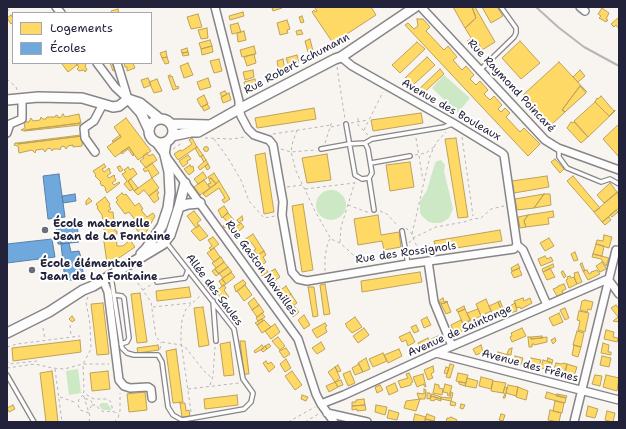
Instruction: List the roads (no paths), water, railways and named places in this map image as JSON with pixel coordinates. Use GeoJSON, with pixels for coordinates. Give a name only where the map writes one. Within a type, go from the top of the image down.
{"type":"FeatureCollection","features":[{"type":"Feature","properties":{"kind":"street"},"geometry":{"type":"LineString","coordinates":[[215,7],[238,99],[239,109]]}},
{"type":"Feature","properties":{"kind":"street","name":"Rue Robert Schumann"},"geometry":{"type":"LineString","coordinates":[[169,139],[190,132],[198,132],[338,58],[415,7]]}},
{"type":"Feature","properties":{"kind":"street","name":"Rue Raymond Poincaré"},"geometry":{"type":"LineString","coordinates":[[421,7],[546,140],[558,148],[619,170]]}},
{"type":"Feature","properties":{"kind":"street","name":"Avenue des Bouleaux"},"geometry":{"type":"LineString","coordinates":[[338,58],[453,123],[502,153],[504,156],[517,245],[523,250],[547,306]]}},
{"type":"Feature","properties":{"kind":"street"},"geometry":{"type":"LineString","coordinates":[[98,64],[115,87],[141,113],[154,140],[158,142],[169,139]]}},
{"type":"Feature","properties":{"kind":"street"},"geometry":{"type":"LineString","coordinates":[[116,64],[124,82],[128,99]]}},
{"type":"Feature","properties":{"kind":"street"},"geometry":{"type":"LineString","coordinates":[[7,100],[38,97],[82,98],[113,107],[119,106],[128,99]]}},
{"type":"Feature","properties":{"kind":"street"},"geometry":{"type":"LineString","coordinates":[[7,133],[10,124],[22,119],[22,98]]}},
{"type":"Feature","properties":{"kind":"street"},"geometry":{"type":"LineString","coordinates":[[128,99],[140,103],[160,119]]}},
{"type":"Feature","properties":{"kind":"street"},"geometry":{"type":"LineString","coordinates":[[95,152],[85,138],[84,128],[94,121],[103,104]]}},
{"type":"Feature","properties":{"kind":"street","name":"Rue des Rossignols"},"geometry":{"type":"LineString","coordinates":[[239,109],[248,129],[254,135],[271,142],[281,188],[283,202],[282,215],[292,272],[298,279],[306,281],[358,271],[514,249],[517,245]]}},
{"type":"Feature","properties":{"kind":"street"},"geometry":{"type":"LineString","coordinates":[[126,266],[146,249],[162,226],[168,208],[170,192],[169,172],[165,154],[169,139],[173,132],[171,124],[165,119],[160,119],[153,122],[149,130]]}},
{"type":"Feature","properties":{"kind":"street","name":"Rue Robert Schumann"},"geometry":{"type":"LineString","coordinates":[[171,124],[209,125]]}},
{"type":"Feature","properties":{"kind":"street","name":"Rue Gaston Navailles"},"geometry":{"type":"LineString","coordinates":[[154,140],[298,339],[316,394],[334,422]]}},
{"type":"Feature","properties":{"kind":"street"},"geometry":{"type":"LineString","coordinates":[[170,192],[185,183]]}},
{"type":"Feature","properties":{"kind":"street"},"geometry":{"type":"LineString","coordinates":[[7,333],[49,312],[83,290],[103,280],[163,244],[170,235],[185,183]]}},
{"type":"Feature","properties":{"kind":"street"},"geometry":{"type":"LineString","coordinates":[[179,207],[188,204],[200,204]]}},
{"type":"Feature","properties":{"kind":"street"},"geometry":{"type":"LineString","coordinates":[[574,422],[616,250]]}},
{"type":"Feature","properties":{"kind":"street"},"geometry":{"type":"LineString","coordinates":[[428,261],[434,302],[452,346]]}},
{"type":"Feature","properties":{"kind":"street"},"geometry":{"type":"LineString","coordinates":[[608,279],[619,294]]}},
{"type":"Feature","properties":{"kind":"street","name":"Avenue de Saintonge"},"geometry":{"type":"LineString","coordinates":[[325,409],[344,396],[436,353],[608,279]]}},
{"type":"Feature","properties":{"kind":"street"},"geometry":{"type":"LineString","coordinates":[[103,280],[108,292],[120,380],[124,386],[130,388],[148,387],[152,398]]}},
{"type":"Feature","properties":{"kind":"street"},"geometry":{"type":"LineString","coordinates":[[7,337],[29,327],[85,293],[92,286]]}},
{"type":"Feature","properties":{"kind":"street","name":"Avenue des Frênes"},"geometry":{"type":"LineString","coordinates":[[436,353],[619,400]]}},
{"type":"Feature","properties":{"kind":"street"},"geometry":{"type":"LineString","coordinates":[[325,409],[367,422]]}},
{"type":"Feature","properties":{"kind":"lane"},"geometry":{"type":"LineString","coordinates":[[480,70],[514,37],[516,33],[516,28],[501,7]]}},
{"type":"Feature","properties":{"kind":"lane"},"geometry":{"type":"LineString","coordinates":[[321,149],[365,143],[372,139],[444,127],[453,123]]}},
{"type":"Feature","properties":{"kind":"lane"},"geometry":{"type":"LineString","coordinates":[[346,124],[355,175],[362,179],[369,178]]}},
{"type":"Feature","properties":{"kind":"lane"},"geometry":{"type":"LineString","coordinates":[[365,143],[371,163],[372,173],[369,178],[374,210]]}},
{"type":"Feature","properties":{"kind":"lane"},"geometry":{"type":"LineString","coordinates":[[558,148],[559,157],[567,168],[601,182],[610,179],[619,184]]}},
{"type":"Feature","properties":{"kind":"lane"},"geometry":{"type":"LineString","coordinates":[[371,163],[410,156]]}},
{"type":"Feature","properties":{"kind":"lane"},"geometry":{"type":"LineString","coordinates":[[402,231],[408,264]]}},
{"type":"Feature","properties":{"kind":"lane","name":"Allée des Saules"},"geometry":{"type":"LineString","coordinates":[[121,344],[126,353],[134,355],[158,354],[162,362],[168,407],[173,415],[182,420],[244,409],[251,402],[253,393],[243,379],[240,371],[234,329],[166,241]]}},
{"type":"Feature","properties":{"kind":"lane"},"geometry":{"type":"LineString","coordinates":[[157,282],[185,278],[188,270]]}},
{"type":"Feature","properties":{"kind":"lane"},"geometry":{"type":"LineString","coordinates":[[111,274],[121,344],[127,342],[129,338],[124,298],[122,296],[115,295]]}},
{"type":"Feature","properties":{"kind":"lane"},"geometry":{"type":"LineString","coordinates":[[213,301],[216,341]]}},
{"type":"Feature","properties":{"kind":"lane"},"geometry":{"type":"LineString","coordinates":[[7,376],[34,422]]}},
{"type":"Feature","properties":{"kind":"railway"},"geometry":{"type":"LineString","coordinates":[[536,7],[558,27],[584,47],[619,66]]}},
{"type":"Feature","properties":{"kind":"place","name":"École maternelle Jean de La Fontaine"},"geometry":{"type":"Point","coordinates":[45,230]}},
{"type":"Feature","properties":{"kind":"place","name":"École élémentaire Jean de La Fontaine"},"geometry":{"type":"Point","coordinates":[32,270]}}]}
